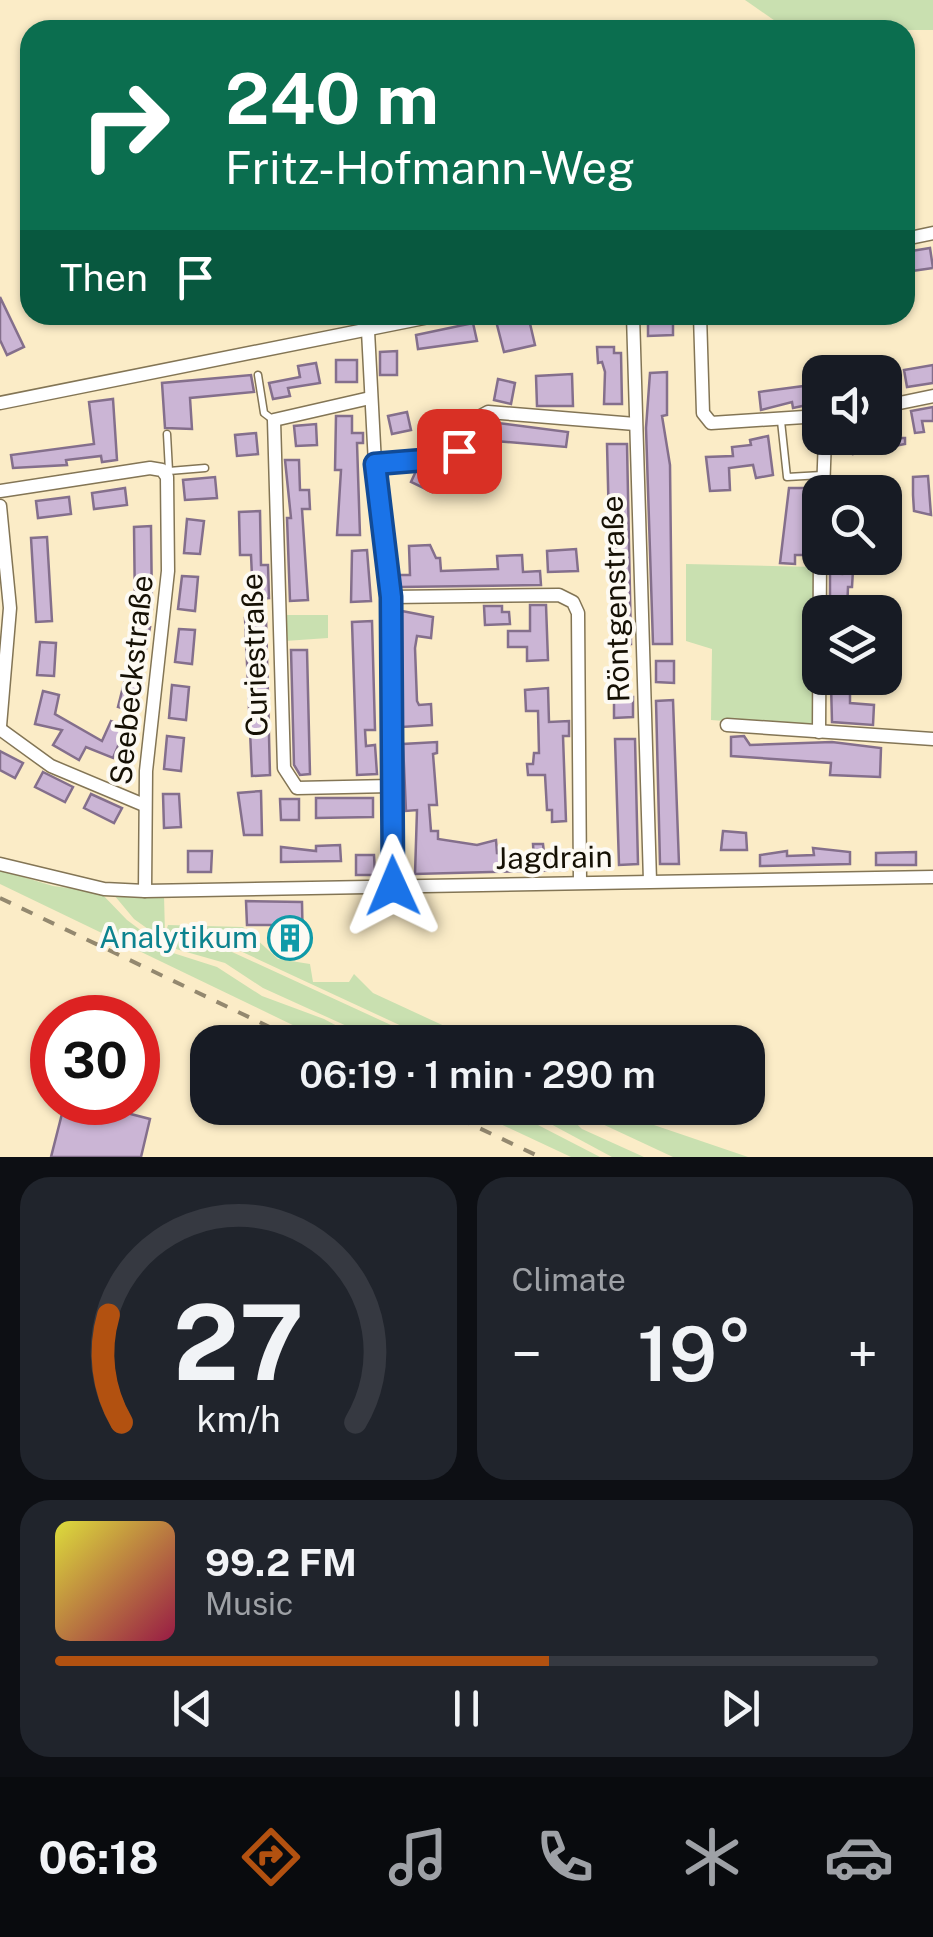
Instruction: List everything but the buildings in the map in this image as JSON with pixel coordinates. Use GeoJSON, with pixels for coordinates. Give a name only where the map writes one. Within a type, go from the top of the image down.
{"type":"FeatureCollection","features":[{"type":"Feature","properties":{"kind":"street"},"geometry":{"type":"LineString","coordinates":[[0,403],[395,325]]}},
{"type":"Feature","properties":{"kind":"street","name":"Röntgenstraße"},"geometry":{"type":"LineString","coordinates":[[632,325],[650,880]]}},
{"type":"Feature","properties":{"kind":"street"},"geometry":{"type":"LineString","coordinates":[[700,325],[703,413],[711,423],[802,417]]}},
{"type":"Feature","properties":{"kind":"street"},"geometry":{"type":"LineString","coordinates":[[368,331],[375,464],[391,597],[393,886]]}},
{"type":"Feature","properties":{"kind":"street"},"geometry":{"type":"LineString","coordinates":[[902,402],[933,396]]}},
{"type":"Feature","properties":{"kind":"street"},"geometry":{"type":"LineString","coordinates":[[274,420],[370,398]]}},
{"type":"Feature","properties":{"kind":"street"},"geometry":{"type":"LineString","coordinates":[[375,464],[436,459],[459,451],[476,418],[488,412],[635,424]]}},
{"type":"Feature","properties":{"kind":"street","name":"Curiestraße"},"geometry":{"type":"LineString","coordinates":[[274,420],[284,768],[296,788],[391,786]]}},
{"type":"Feature","properties":{"kind":"street"},"geometry":{"type":"LineString","coordinates":[[823,475],[824,455]]}},
{"type":"Feature","properties":{"kind":"street"},"geometry":{"type":"LineString","coordinates":[[0,491],[150,468],[167,472]]}},
{"type":"Feature","properties":{"kind":"street","name":"Seebeckstraße"},"geometry":{"type":"LineString","coordinates":[[145,891],[144,806],[168,571],[167,472]]}},
{"type":"Feature","properties":{"kind":"street"},"geometry":{"type":"LineString","coordinates":[[0,506],[10,608],[0,728],[50,766],[144,806]]}},
{"type":"Feature","properties":{"kind":"street"},"geometry":{"type":"LineString","coordinates":[[820,575],[820,732]]}},
{"type":"Feature","properties":{"kind":"street"},"geometry":{"type":"LineString","coordinates":[[391,597],[559,595],[573,602],[578,613],[580,882]]}},
{"type":"Feature","properties":{"kind":"street"},"geometry":{"type":"LineString","coordinates":[[727,726],[933,739]]}},
{"type":"Feature","properties":{"kind":"street","name":"Jagdrain"},"geometry":{"type":"LineString","coordinates":[[0,864],[104,889],[145,891],[933,876]]}},
{"type":"Feature","properties":{"kind":"lane","name":"Curiestraße"},"geometry":{"type":"LineString","coordinates":[[258,375],[264,414],[274,420]]}},
{"type":"Feature","properties":{"kind":"lane"},"geometry":{"type":"LineString","coordinates":[[781,419],[786,477],[802,476]]}},
{"type":"Feature","properties":{"kind":"lane"},"geometry":{"type":"LineString","coordinates":[[167,434],[167,472],[205,468]]}},
{"type":"Feature","properties":{"kind":"green space"},"geometry":{"type":"Polygon","coordinates":[[[745,0],[933,0],[933,30],[915,30],[915,20],[774,20],[745,0]]]}},
{"type":"Feature","properties":{"kind":"green space"},"geometry":{"type":"Polygon","coordinates":[[[686,564],[802,567],[802,575],[815,575],[815,595],[802,595],[802,695],[815,695],[815,728],[711,720],[712,649],[686,641],[686,564]]]}},
{"type":"Feature","properties":{"kind":"green space"},"geometry":{"type":"Polygon","coordinates":[[[285,615],[328,615],[328,638],[285,641],[285,615]]]}},
{"type":"Feature","properties":{"kind":"green space"},"geometry":{"type":"Polygon","coordinates":[[[0,870],[53,886],[100,892],[127,920],[170,952],[217,967],[262,996],[335,1025],[293,1025],[0,884],[0,870]]]}},
{"type":"Feature","properties":{"kind":"green space"},"geometry":{"type":"Polygon","coordinates":[[[114,895],[164,895],[165,934],[168,925],[243,927],[278,959],[310,964],[313,982],[349,982],[354,974],[373,993],[442,1025],[399,1025],[223,943],[180,936],[179,940],[219,946],[391,1025],[345,1025],[263,988],[225,963],[176,949],[134,919],[114,895]]]}},
{"type":"Feature","properties":{"kind":"green space"},"geometry":{"type":"Polygon","coordinates":[[[502,1125],[538,1125],[600,1157],[571,1157],[502,1125]]]}},
{"type":"Feature","properties":{"kind":"green space"},"geometry":{"type":"Polygon","coordinates":[[[553,1125],[578,1125],[644,1157],[612,1157],[553,1125]]]}},
{"type":"Feature","properties":{"kind":"green space"},"geometry":{"type":"Polygon","coordinates":[[[604,1125],[654,1125],[748,1157],[673,1157],[604,1125]]]}},
{"type":"Feature","properties":{"kind":"railway"},"geometry":{"type":"LineString","coordinates":[[0,898],[265,1025]]}},
{"type":"Feature","properties":{"kind":"railway"},"geometry":{"type":"LineString","coordinates":[[473,1125],[540,1157]]}},
{"type":"Feature","properties":{"kind":"place","name":"Analytikum"},"geometry":{"type":"Point","coordinates":[290,938]}},
{"type":"Feature","properties":{"kind":"route"},"geometry":{"type":"LineString","coordinates":[[393,886],[391,597],[375,464],[436,459],[459,451]]}}]}
